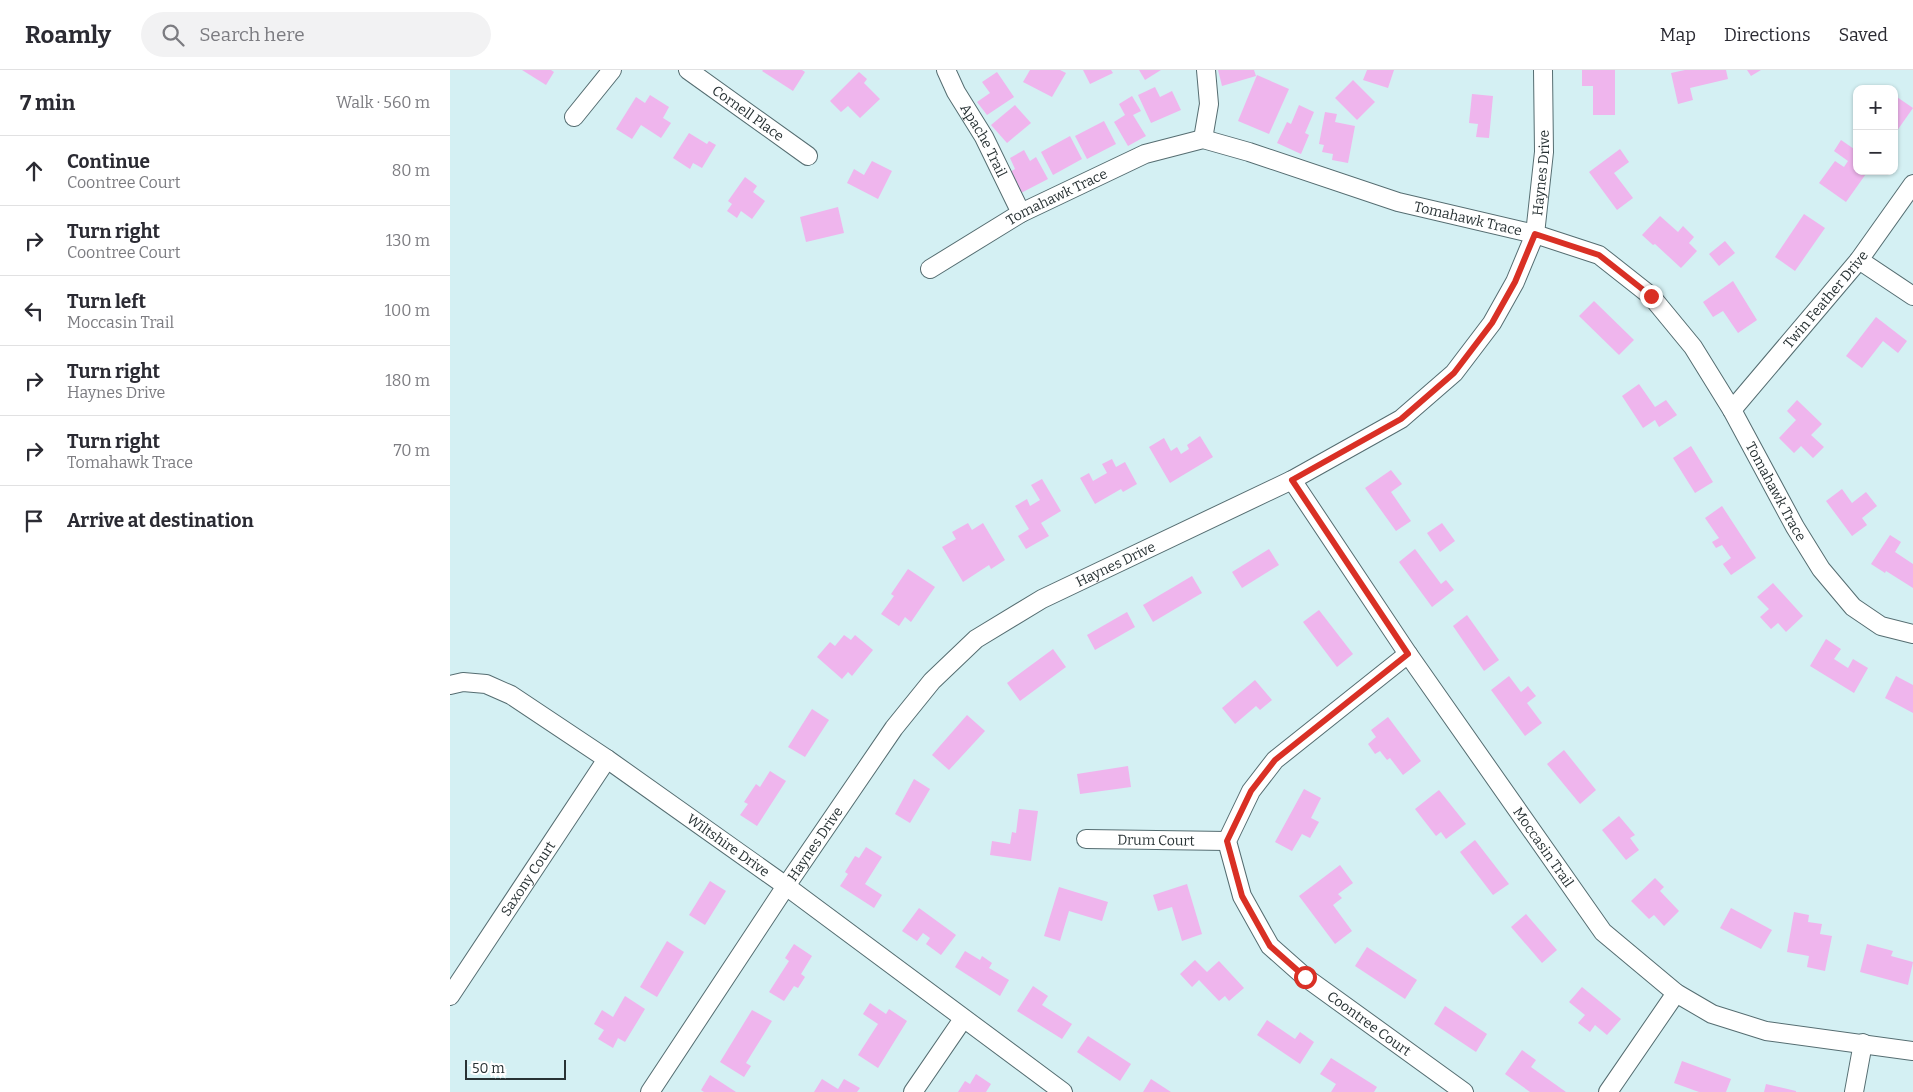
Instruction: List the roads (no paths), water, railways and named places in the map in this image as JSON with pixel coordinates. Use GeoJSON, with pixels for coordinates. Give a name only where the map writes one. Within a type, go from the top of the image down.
{"type":"FeatureCollection","features":[{"type":"Feature","properties":{"kind":"street"},"geometry":{"type":"LineString","coordinates":[[574,117],[612,70]]}},
{"type":"Feature","properties":{"kind":"street","name":"Cornell Place"},"geometry":{"type":"LineString","coordinates":[[688,70],[808,156]]}},
{"type":"Feature","properties":{"kind":"street","name":"Apache Trail"},"geometry":{"type":"LineString","coordinates":[[946,70],[956,92],[984,137],[1021,212]]}},
{"type":"Feature","properties":{"kind":"street"},"geometry":{"type":"LineString","coordinates":[[1203,139],[1209,104],[1206,70]]}},
{"type":"Feature","properties":{"kind":"street","name":"Haynes Drive"},"geometry":{"type":"LineString","coordinates":[[650,1092],[786,886],[894,728],[932,681],[976,639],[1042,599],[1292,480],[1401,419],[1454,373],[1492,323],[1515,282],[1535,234],[1544,152],[1543,70]]}},
{"type":"Feature","properties":{"kind":"street","name":"Tomahawk Trace"},"geometry":{"type":"LineString","coordinates":[[930,270],[1021,212],[1146,154],[1203,139],[1249,152],[1398,202],[1535,234],[1599,255],[1651,296],[1693,347],[1732,410],[1795,528],[1821,568],[1853,607],[1881,626],[1913,634]]}},
{"type":"Feature","properties":{"kind":"street","name":"Twin Feather Drive"},"geometry":{"type":"LineString","coordinates":[[1732,410],[1859,260],[1913,184]]}},
{"type":"Feature","properties":{"kind":"street"},"geometry":{"type":"LineString","coordinates":[[1859,260],[1913,296]]}},
{"type":"Feature","properties":{"kind":"street","name":"Moccasin Trail"},"geometry":{"type":"LineString","coordinates":[[1292,480],[1408,654],[1603,932],[1676,993],[1712,1014],[1766,1031],[1913,1051]]}},
{"type":"Feature","properties":{"kind":"street"},"geometry":{"type":"LineString","coordinates":[[1227,841],[1251,791],[1275,760],[1408,654]]}},
{"type":"Feature","properties":{"kind":"street","name":"Wiltshire Drive"},"geometry":{"type":"LineString","coordinates":[[450,684],[463,682],[486,684],[511,695],[607,759],[786,886],[1063,1092]]}},
{"type":"Feature","properties":{"kind":"street","name":"Saxony Court"},"geometry":{"type":"LineString","coordinates":[[450,996],[607,759]]}},
{"type":"Feature","properties":{"kind":"street","name":"Drum Court"},"geometry":{"type":"LineString","coordinates":[[1086,839],[1227,841]]}},
{"type":"Feature","properties":{"kind":"street","name":"Coontree Court"},"geometry":{"type":"LineString","coordinates":[[1227,841],[1242,896],[1270,946],[1305,977],[1464,1092]]}},
{"type":"Feature","properties":{"kind":"street"},"geometry":{"type":"LineString","coordinates":[[1608,1092],[1676,993]]}},
{"type":"Feature","properties":{"kind":"street"},"geometry":{"type":"LineString","coordinates":[[913,1092],[963,1019]]}},
{"type":"Feature","properties":{"kind":"street"},"geometry":{"type":"LineString","coordinates":[[1854,1092],[1863,1043]]}}]}
